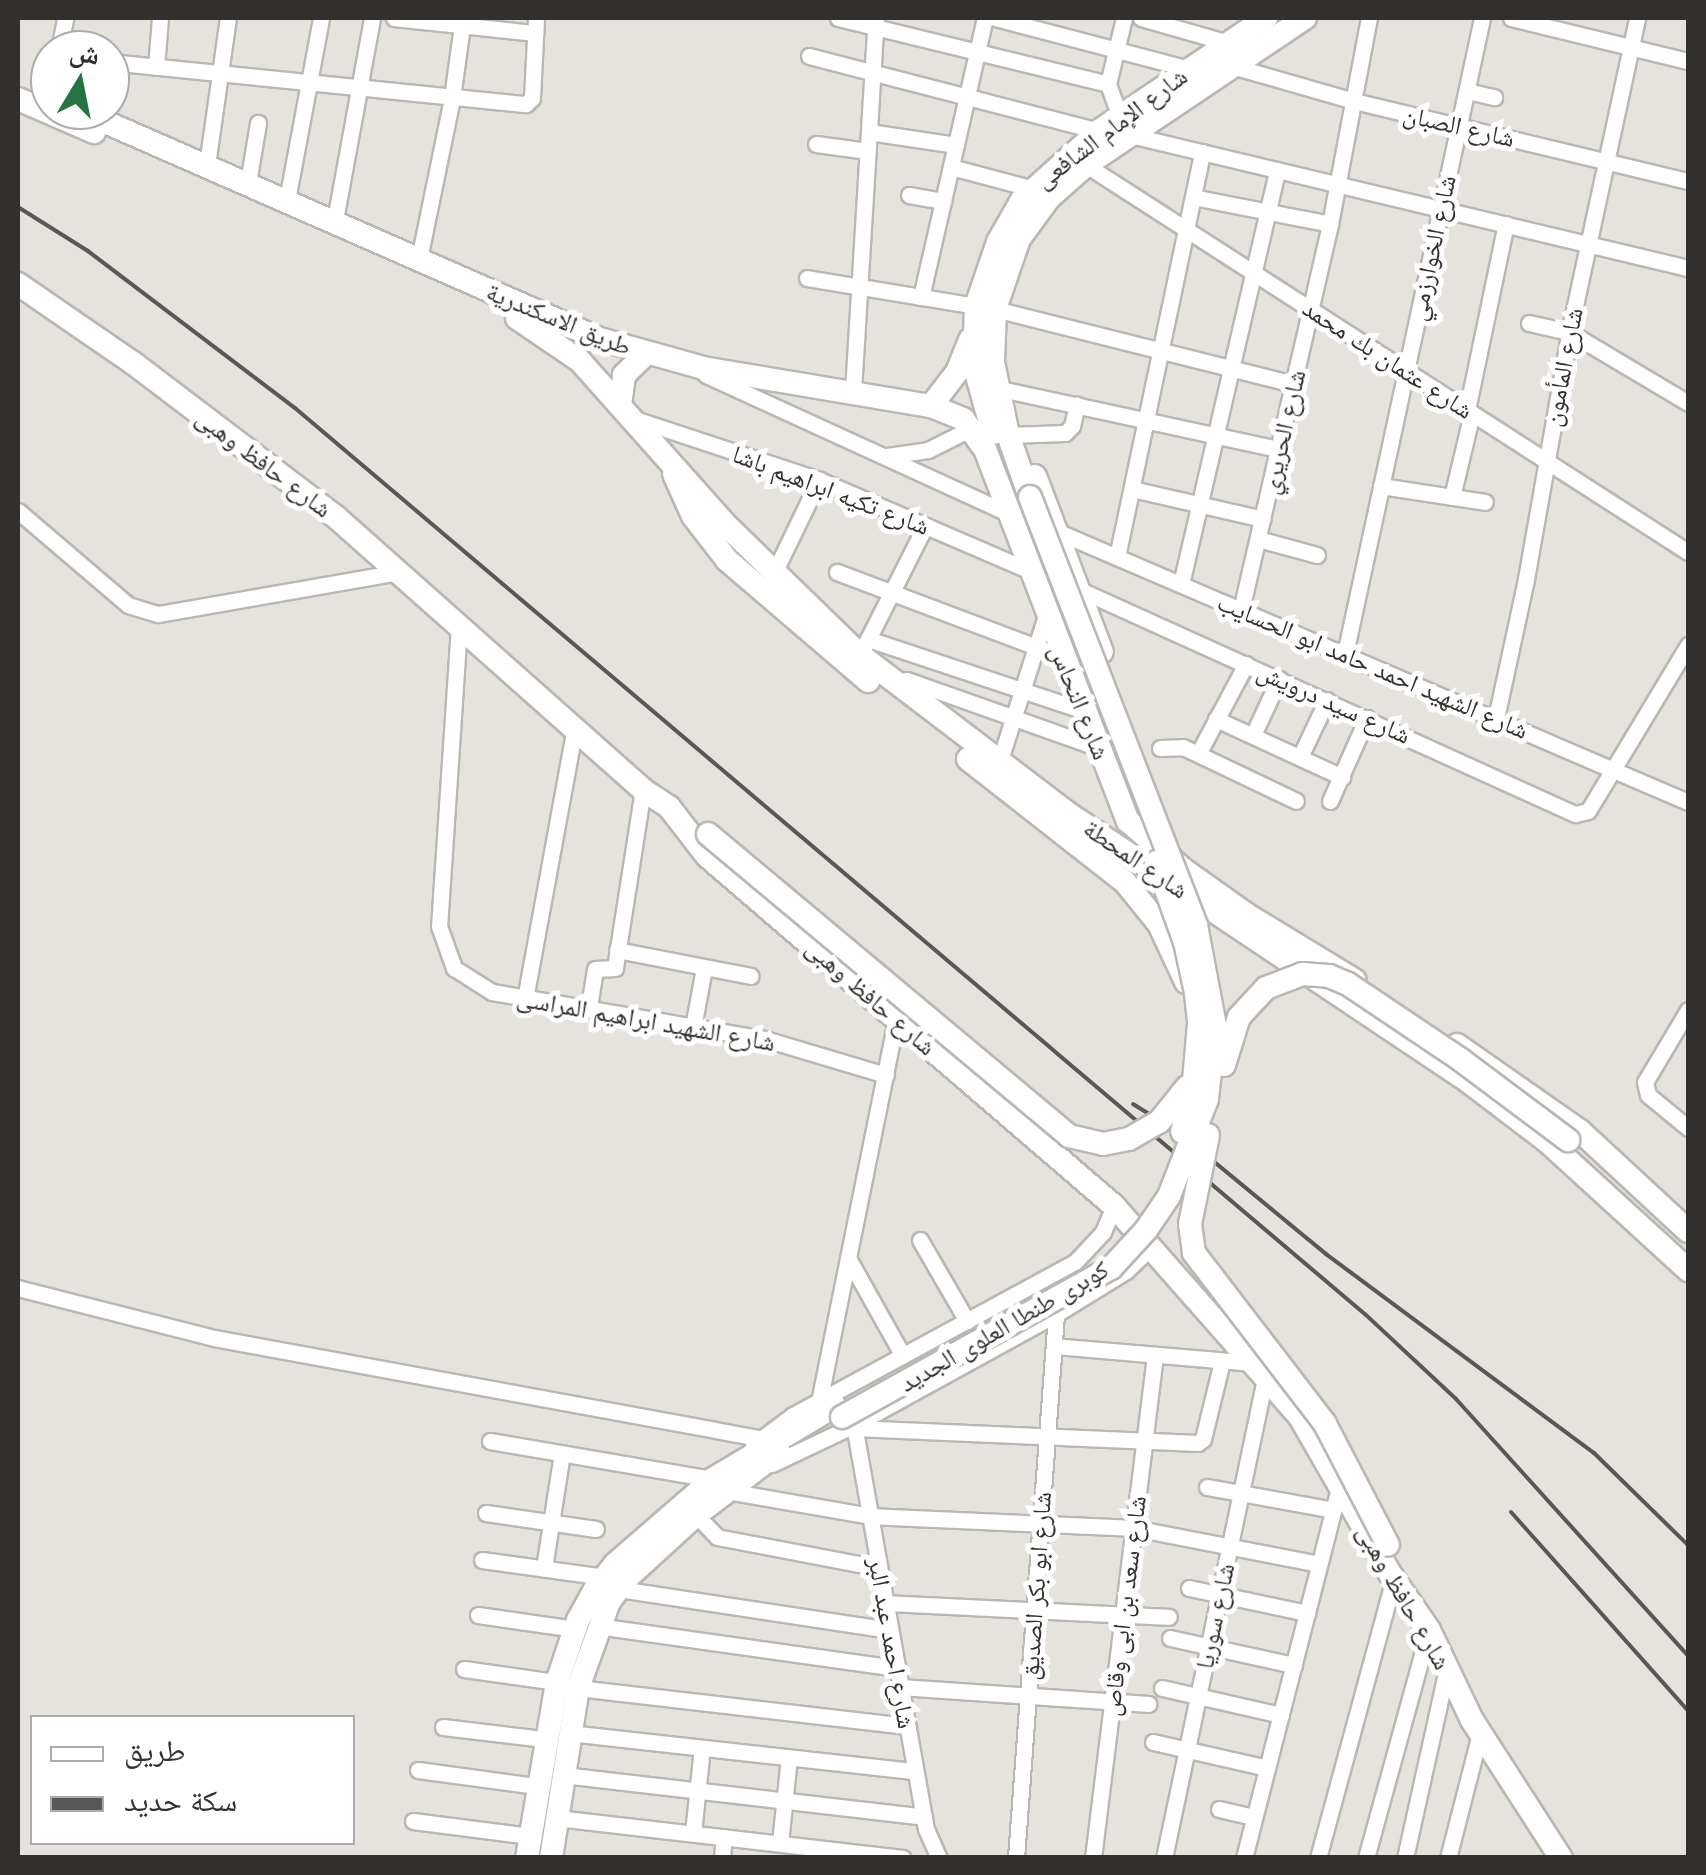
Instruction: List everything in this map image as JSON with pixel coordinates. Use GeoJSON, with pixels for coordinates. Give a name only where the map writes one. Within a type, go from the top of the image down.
{"type":"FeatureCollection","features":[{"type":"Feature","properties":{"kind":"main road","name":"شارع الإمام الشافعى"},"geometry":{"type":"LineString","coordinates":[[1018,503],[985,308],[998,242],[1030,188],[1099,130],[1125,126],[1230,54],[1266,18]]}},
{"type":"Feature","properties":{"kind":"main road","name":"شارع الإمام الشافعى"},"geometry":{"type":"LineString","coordinates":[[1018,503],[980,389],[973,332],[1020,238],[1049,198],[1190,68],[1230,54],[1305,18]]}},
{"type":"Feature","properties":{"kind":"main road","name":"طريق الاسكندرية"},"geometry":{"type":"LineString","coordinates":[[18,99],[517,318],[580,361],[626,411]]}},
{"type":"Feature","properties":{"kind":"main road","name":"طريق الاسكندرية"},"geometry":{"type":"LineString","coordinates":[[125,130],[577,330],[678,362],[932,406],[972,428]]}},
{"type":"Feature","properties":{"kind":"main road","name":"شارع حافظ وهبى"},"geometry":{"type":"LineString","coordinates":[[18,284],[268,464],[399,572],[643,790],[670,808],[707,856],[1114,1206],[1262,1369],[1318,1444],[1394,1578],[1424,1622],[1480,1733],[1561,1858]]}},
{"type":"Feature","properties":{"kind":"main road"},"geometry":{"type":"LineString","coordinates":[[932,406],[958,372],[973,332]]}},
{"type":"Feature","properties":{"kind":"main road"},"geometry":{"type":"LineString","coordinates":[[626,411],[624,375],[646,354]]}},
{"type":"Feature","properties":{"kind":"main road","name":"شارع المحطة"},"geometry":{"type":"LineString","coordinates":[[626,411],[774,575],[864,647],[895,683],[1111,842],[1461,1076],[1548,1142],[1688,1270]]}},
{"type":"Feature","properties":{"kind":"main road"},"geometry":{"type":"LineString","coordinates":[[972,428],[1018,503]]}},
{"type":"Feature","properties":{"kind":"main road","name":"شارع الإمام الشافعى"},"geometry":{"type":"LineString","coordinates":[[1008,434],[1028,462],[1056,531],[1184,870]]}},
{"type":"Feature","properties":{"kind":"main road"},"geometry":{"type":"LineString","coordinates":[[670,461],[703,532],[752,586],[1100,862],[1144,902],[1174,949],[1198,1024]]}},
{"type":"Feature","properties":{"kind":"main road","name":"شارع النحاس"},"geometry":{"type":"LineString","coordinates":[[1018,503],[1028,570],[1128,822],[1184,870]]}},
{"type":"Feature","properties":{"kind":"main road","name":"كوبرى طنطا العلوى الجديد"},"geometry":{"type":"LineString","coordinates":[[841,1416],[1073,1277],[1115,1246],[1145,1209],[1168,1170],[1184,1125],[1198,1024],[1193,972],[1176,914],[1018,503]]}},
{"type":"Feature","properties":{"kind":"main road","name":"كوبرى طنطا العلوى الجديد"},"geometry":{"type":"LineString","coordinates":[[720,1485],[745,1466],[1111,1268],[1146,1230],[1168,1196],[1207,1099],[1215,1026],[1196,925],[1018,503]]}},
{"type":"Feature","properties":{"kind":"main road"},"geometry":{"type":"LineString","coordinates":[[670,808],[708,834],[1070,1136],[1103,1144],[1145,1132],[1182,1097],[1194,1065]]}},
{"type":"Feature","properties":{"kind":"main road"},"geometry":{"type":"LineString","coordinates":[[1111,842],[1122,834],[1128,822]]}},
{"type":"Feature","properties":{"kind":"main road","name":"شارع المحطة"},"geometry":{"type":"LineString","coordinates":[[1184,870],[1569,1123],[1688,1231]]}},
{"type":"Feature","properties":{"kind":"main road"},"geometry":{"type":"LineString","coordinates":[[1424,1622],[1326,1424],[1194,1253],[1191,1214],[1231,1035],[1251,1000],[1266,988],[1302,974],[1339,979],[1461,1060],[1568,1140],[1688,1250]]}},
{"type":"Feature","properties":{"kind":"main road"},"geometry":{"type":"LineString","coordinates":[[612,1583],[696,1516],[720,1485]]}},
{"type":"Feature","properties":{"kind":"main road"},"geometry":{"type":"LineString","coordinates":[[528,1847],[544,1739],[586,1627],[612,1583],[720,1485]]}},
{"type":"Feature","properties":{"kind":"main road"},"geometry":{"type":"LineString","coordinates":[[551,1858],[569,1734],[567,1685]]}},
{"type":"Feature","properties":{"kind":"street"},"geometry":{"type":"LineString","coordinates":[[156,67],[160,18]]}},
{"type":"Feature","properties":{"kind":"street"},"geometry":{"type":"LineString","coordinates":[[206,165],[228,18]]}},
{"type":"Feature","properties":{"kind":"street"},"geometry":{"type":"LineString","coordinates":[[287,200],[320,18]]}},
{"type":"Feature","properties":{"kind":"street"},"geometry":{"type":"LineString","coordinates":[[335,220],[372,18]]}},
{"type":"Feature","properties":{"kind":"street"},"geometry":{"type":"LineString","coordinates":[[130,64],[452,98],[531,102],[536,25],[394,18]]}},
{"type":"Feature","properties":{"kind":"street"},"geometry":{"type":"LineString","coordinates":[[838,18],[875,22],[1108,84]]}},
{"type":"Feature","properties":{"kind":"street"},"geometry":{"type":"LineString","coordinates":[[921,296],[985,18]]}},
{"type":"Feature","properties":{"kind":"street"},"geometry":{"type":"LineString","coordinates":[[994,18],[1190,68]]}},
{"type":"Feature","properties":{"kind":"street"},"geometry":{"type":"LineString","coordinates":[[1124,18],[1108,84],[1125,126],[1202,152],[1688,268]]}},
{"type":"Feature","properties":{"kind":"street","name":"شارع الصبان"},"geometry":{"type":"LineString","coordinates":[[1141,18],[1354,101],[1688,181]]}},
{"type":"Feature","properties":{"kind":"street","name":"شارع الحريري"},"geometry":{"type":"LineString","coordinates":[[1241,610],[1312,310],[1368,18]]}},
{"type":"Feature","properties":{"kind":"street","name":"شارع الخوارزمي"},"geometry":{"type":"LineString","coordinates":[[1344,654],[1482,18]]}},
{"type":"Feature","properties":{"kind":"street"},"geometry":{"type":"LineString","coordinates":[[1510,18],[1688,61]]}},
{"type":"Feature","properties":{"kind":"street","name":"شارع المأمون"},"geometry":{"type":"LineString","coordinates":[[1496,718],[1569,332],[1637,18]]}},
{"type":"Feature","properties":{"kind":"street"},"geometry":{"type":"LineString","coordinates":[[419,259],[452,98],[462,22]]}},
{"type":"Feature","properties":{"kind":"street"},"geometry":{"type":"LineString","coordinates":[[853,391],[875,22]]}},
{"type":"Feature","properties":{"kind":"street"},"geometry":{"type":"LineString","coordinates":[[809,56],[1099,130]]}},
{"type":"Feature","properties":{"kind":"street"},"geometry":{"type":"LineString","coordinates":[[1467,91],[1494,97]]}},
{"type":"Feature","properties":{"kind":"street"},"geometry":{"type":"LineString","coordinates":[[248,183],[258,123]]}},
{"type":"Feature","properties":{"kind":"street"},"geometry":{"type":"LineString","coordinates":[[869,132],[956,145]]}},
{"type":"Feature","properties":{"kind":"street"},"geometry":{"type":"LineString","coordinates":[[816,144],[868,151]]}},
{"type":"Feature","properties":{"kind":"street"},"geometry":{"type":"LineString","coordinates":[[1117,557],[1202,152]]}},
{"type":"Feature","properties":{"kind":"street","name":"شارع عثمان بك محمد"},"geometry":{"type":"LineString","coordinates":[[1086,165],[1688,552]]}},
{"type":"Feature","properties":{"kind":"street"},"geometry":{"type":"LineString","coordinates":[[951,167],[1030,188]]}},
{"type":"Feature","properties":{"kind":"street"},"geometry":{"type":"LineString","coordinates":[[1181,584],[1276,170]]}},
{"type":"Feature","properties":{"kind":"street"},"geometry":{"type":"LineString","coordinates":[[909,195],[943,200]]}},
{"type":"Feature","properties":{"kind":"street"},"geometry":{"type":"LineString","coordinates":[[1193,197],[1330,224]]}},
{"type":"Feature","properties":{"kind":"street"},"geometry":{"type":"LineString","coordinates":[[1452,497],[1506,224]]}},
{"type":"Feature","properties":{"kind":"street"},"geometry":{"type":"LineString","coordinates":[[807,278],[985,308],[1294,384]]}},
{"type":"Feature","properties":{"kind":"street"},"geometry":{"type":"LineString","coordinates":[[1529,323],[1569,332],[1688,403]]}},
{"type":"Feature","properties":{"kind":"street"},"geometry":{"type":"LineString","coordinates":[[678,362],[879,456],[1018,503]]}},
{"type":"Feature","properties":{"kind":"street"},"geometry":{"type":"LineString","coordinates":[[996,388],[1279,449]]}},
{"type":"Feature","properties":{"kind":"street"},"geometry":{"type":"LineString","coordinates":[[1008,434],[1065,433],[1072,426],[1076,405]]}},
{"type":"Feature","properties":{"kind":"street","name":"شارع تكيه ابراهيم باشا"},"geometry":{"type":"LineString","coordinates":[[626,411],[819,480],[1028,570]]}},
{"type":"Feature","properties":{"kind":"street"},"geometry":{"type":"LineString","coordinates":[[879,456],[928,450],[972,428]]}},
{"type":"Feature","properties":{"kind":"street"},"geometry":{"type":"LineString","coordinates":[[774,575],[819,480]]}},
{"type":"Feature","properties":{"kind":"street"},"geometry":{"type":"LineString","coordinates":[[1381,486],[1484,502]]}},
{"type":"Feature","properties":{"kind":"street"},"geometry":{"type":"LineString","coordinates":[[1132,489],[1262,520]]}},
{"type":"Feature","properties":{"kind":"street"},"geometry":{"type":"LineString","coordinates":[[18,511],[128,605],[158,614],[399,572]]}},
{"type":"Feature","properties":{"kind":"street"},"geometry":{"type":"LineString","coordinates":[[926,526],[864,647],[1082,710]]}},
{"type":"Feature","properties":{"kind":"street","name":"شارع الشهيد احمد حامد ابو الحسايب"},"geometry":{"type":"LineString","coordinates":[[1056,531],[1688,802]]}},
{"type":"Feature","properties":{"kind":"street"},"geometry":{"type":"LineString","coordinates":[[1258,539],[1317,555]]}},
{"type":"Feature","properties":{"kind":"street"},"geometry":{"type":"LineString","coordinates":[[837,572],[1061,656]]}},
{"type":"Feature","properties":{"kind":"street","name":"شارع سيد درويش"},"geometry":{"type":"LineString","coordinates":[[1078,590],[1571,812],[1588,810],[1613,768]]}},
{"type":"Feature","properties":{"kind":"street"},"geometry":{"type":"LineString","coordinates":[[999,763],[1046,616]]}},
{"type":"Feature","properties":{"kind":"street","name":"شارع الشهيد ابراهيم المراسى"},"geometry":{"type":"LineString","coordinates":[[459,626],[439,926],[446,956],[465,979],[492,992],[525,999],[764,1038],[886,1075]]}},
{"type":"Feature","properties":{"kind":"street"},"geometry":{"type":"LineString","coordinates":[[1613,768],[1688,645]]}},
{"type":"Feature","properties":{"kind":"street"},"geometry":{"type":"LineString","coordinates":[[1198,754],[1246,664]]}},
{"type":"Feature","properties":{"kind":"street"},"geometry":{"type":"LineString","coordinates":[[1253,736],[1279,679]]}},
{"type":"Feature","properties":{"kind":"street"},"geometry":{"type":"LineString","coordinates":[[895,683],[907,680],[1099,748]]}},
{"type":"Feature","properties":{"kind":"street"},"geometry":{"type":"LineString","coordinates":[[1300,757],[1327,700]]}},
{"type":"Feature","properties":{"kind":"street"},"geometry":{"type":"LineString","coordinates":[[1330,802],[1367,718]]}},
{"type":"Feature","properties":{"kind":"street"},"geometry":{"type":"LineString","coordinates":[[1216,719],[1342,776]]}},
{"type":"Feature","properties":{"kind":"street"},"geometry":{"type":"LineString","coordinates":[[525,999],[575,726]]}},
{"type":"Feature","properties":{"kind":"street"},"geometry":{"type":"LineString","coordinates":[[1160,748],[1176,745],[1296,802]]}},
{"type":"Feature","properties":{"kind":"street"},"geometry":{"type":"LineString","coordinates":[[589,1007],[595,969],[613,970],[618,950],[643,790]]}},
{"type":"Feature","properties":{"kind":"street"},"geometry":{"type":"LineString","coordinates":[[618,950],[751,976]]}},
{"type":"Feature","properties":{"kind":"street"},"geometry":{"type":"LineString","coordinates":[[693,1027],[704,968]]}},
{"type":"Feature","properties":{"kind":"street"},"geometry":{"type":"LineString","coordinates":[[1688,1010],[1645,1082],[1648,1094],[1688,1128]]}},
{"type":"Feature","properties":{"kind":"street"},"geometry":{"type":"LineString","coordinates":[[841,1416],[848,1258],[896,1019]]}},
{"type":"Feature","properties":{"kind":"street"},"geometry":{"type":"LineString","coordinates":[[841,1416],[903,1356],[1074,1262],[1095,1244],[1114,1206]]}},
{"type":"Feature","properties":{"kind":"street"},"geometry":{"type":"LineString","coordinates":[[920,1240],[967,1321]]}},
{"type":"Feature","properties":{"kind":"street"},"geometry":{"type":"LineString","coordinates":[[18,1288],[214,1338],[760,1438],[841,1416],[1056,1314],[1126,1272],[1151,1247]]}},
{"type":"Feature","properties":{"kind":"street"},"geometry":{"type":"LineString","coordinates":[[848,1258],[903,1356]]}},
{"type":"Feature","properties":{"kind":"street","name":"شارع ابو بكر الصديق"},"geometry":{"type":"LineString","coordinates":[[1016,1858],[1056,1314]]}},
{"type":"Feature","properties":{"kind":"street"},"geometry":{"type":"LineString","coordinates":[[1054,1346],[1222,1360],[1262,1369]]}},
{"type":"Feature","properties":{"kind":"street","name":"شارع سعد بن ابى وقاص"},"geometry":{"type":"LineString","coordinates":[[1093,1858],[1156,1355]]}},
{"type":"Feature","properties":{"kind":"street"},"geometry":{"type":"LineString","coordinates":[[841,1416],[1048,1437],[1198,1443],[1222,1360]]}},
{"type":"Feature","properties":{"kind":"street","name":"شارع سوريا"},"geometry":{"type":"LineString","coordinates":[[1164,1858],[1241,1493],[1262,1369]]}},
{"type":"Feature","properties":{"kind":"street","name":"شارع احمد عبد البر"},"geometry":{"type":"LineString","coordinates":[[841,1416],[870,1516],[928,1841],[939,1858]]}},
{"type":"Feature","properties":{"kind":"street"},"geometry":{"type":"LineString","coordinates":[[745,1466],[760,1438]]}},
{"type":"Feature","properties":{"kind":"street"},"geometry":{"type":"LineString","coordinates":[[490,1440],[870,1516],[1134,1528],[1319,1564]]}},
{"type":"Feature","properties":{"kind":"street"},"geometry":{"type":"LineString","coordinates":[[544,1568],[562,1453]]}},
{"type":"Feature","properties":{"kind":"street"},"geometry":{"type":"LineString","coordinates":[[1244,1858],[1340,1484]]}},
{"type":"Feature","properties":{"kind":"street"},"geometry":{"type":"LineString","coordinates":[[1207,1487],[1333,1510]]}},
{"type":"Feature","properties":{"kind":"street"},"geometry":{"type":"LineString","coordinates":[[486,1513],[596,1529]]}},
{"type":"Feature","properties":{"kind":"street"},"geometry":{"type":"LineString","coordinates":[[696,1516],[717,1537],[879,1568]]}},
{"type":"Feature","properties":{"kind":"street"},"geometry":{"type":"LineString","coordinates":[[482,1560],[890,1630]]}},
{"type":"Feature","properties":{"kind":"street"},"geometry":{"type":"LineString","coordinates":[[1318,1858],[1394,1578]]}},
{"type":"Feature","properties":{"kind":"street"},"geometry":{"type":"LineString","coordinates":[[1189,1588],[1307,1613]]}},
{"type":"Feature","properties":{"kind":"street"},"geometry":{"type":"LineString","coordinates":[[886,1603],[1169,1617]]}},
{"type":"Feature","properties":{"kind":"street"},"geometry":{"type":"LineString","coordinates":[[478,1615],[897,1668]]}},
{"type":"Feature","properties":{"kind":"street"},"geometry":{"type":"LineString","coordinates":[[1366,1858],[1424,1622]]}},
{"type":"Feature","properties":{"kind":"street"},"geometry":{"type":"LineString","coordinates":[[1170,1638],[1294,1664]]}},
{"type":"Feature","properties":{"kind":"street"},"geometry":{"type":"LineString","coordinates":[[1405,1858],[1446,1668]]}},
{"type":"Feature","properties":{"kind":"street"},"geometry":{"type":"LineString","coordinates":[[464,1669],[907,1726]]}},
{"type":"Feature","properties":{"kind":"street"},"geometry":{"type":"LineString","coordinates":[[900,1688],[1148,1704]]}},
{"type":"Feature","properties":{"kind":"street"},"geometry":{"type":"LineString","coordinates":[[1162,1688],[1280,1716]]}},
{"type":"Feature","properties":{"kind":"street"},"geometry":{"type":"LineString","coordinates":[[442,1727],[544,1739]]}},
{"type":"Feature","properties":{"kind":"street"},"geometry":{"type":"LineString","coordinates":[[1463,1858],[1450,1850],[1480,1733]]}},
{"type":"Feature","properties":{"kind":"street"},"geometry":{"type":"LineString","coordinates":[[569,1734],[916,1771]]}},
{"type":"Feature","properties":{"kind":"street"},"geometry":{"type":"LineString","coordinates":[[1153,1742],[1267,1768]]}},
{"type":"Feature","properties":{"kind":"street"},"geometry":{"type":"LineString","coordinates":[[693,1834],[702,1748]]}},
{"type":"Feature","properties":{"kind":"street"},"geometry":{"type":"LineString","coordinates":[[780,1844],[790,1757]]}},
{"type":"Feature","properties":{"kind":"street"},"geometry":{"type":"LineString","coordinates":[[418,1770],[537,1786]]}},
{"type":"Feature","properties":{"kind":"street"},"geometry":{"type":"LineString","coordinates":[[562,1775],[924,1817]]}},
{"type":"Feature","properties":{"kind":"street"},"geometry":{"type":"LineString","coordinates":[[1218,1809],[1254,1818]]}},
{"type":"Feature","properties":{"kind":"street"},"geometry":{"type":"LineString","coordinates":[[556,1818],[780,1844],[817,1852],[902,1857]]}},
{"type":"Feature","properties":{"kind":"street"},"geometry":{"type":"LineString","coordinates":[[413,1822],[528,1847]]}},
{"type":"Feature","properties":{"kind":"street"},"geometry":{"type":"LineString","coordinates":[[722,1858],[724,1837]]}},
{"type":"Feature","properties":{"kind":"railway"},"geometry":{"type":"LineString","coordinates":[[18,207],[88,251],[295,408],[1366,1315],[1456,1399],[1688,1656]]}},
{"type":"Feature","properties":{"kind":"railway"},"geometry":{"type":"LineString","coordinates":[[1133,1104],[1178,1132],[1326,1254],[1594,1453],[1688,1545]]}},
{"type":"Feature","properties":{"kind":"railway"},"geometry":{"type":"LineString","coordinates":[[1511,1512],[1688,1711]]}}]}
